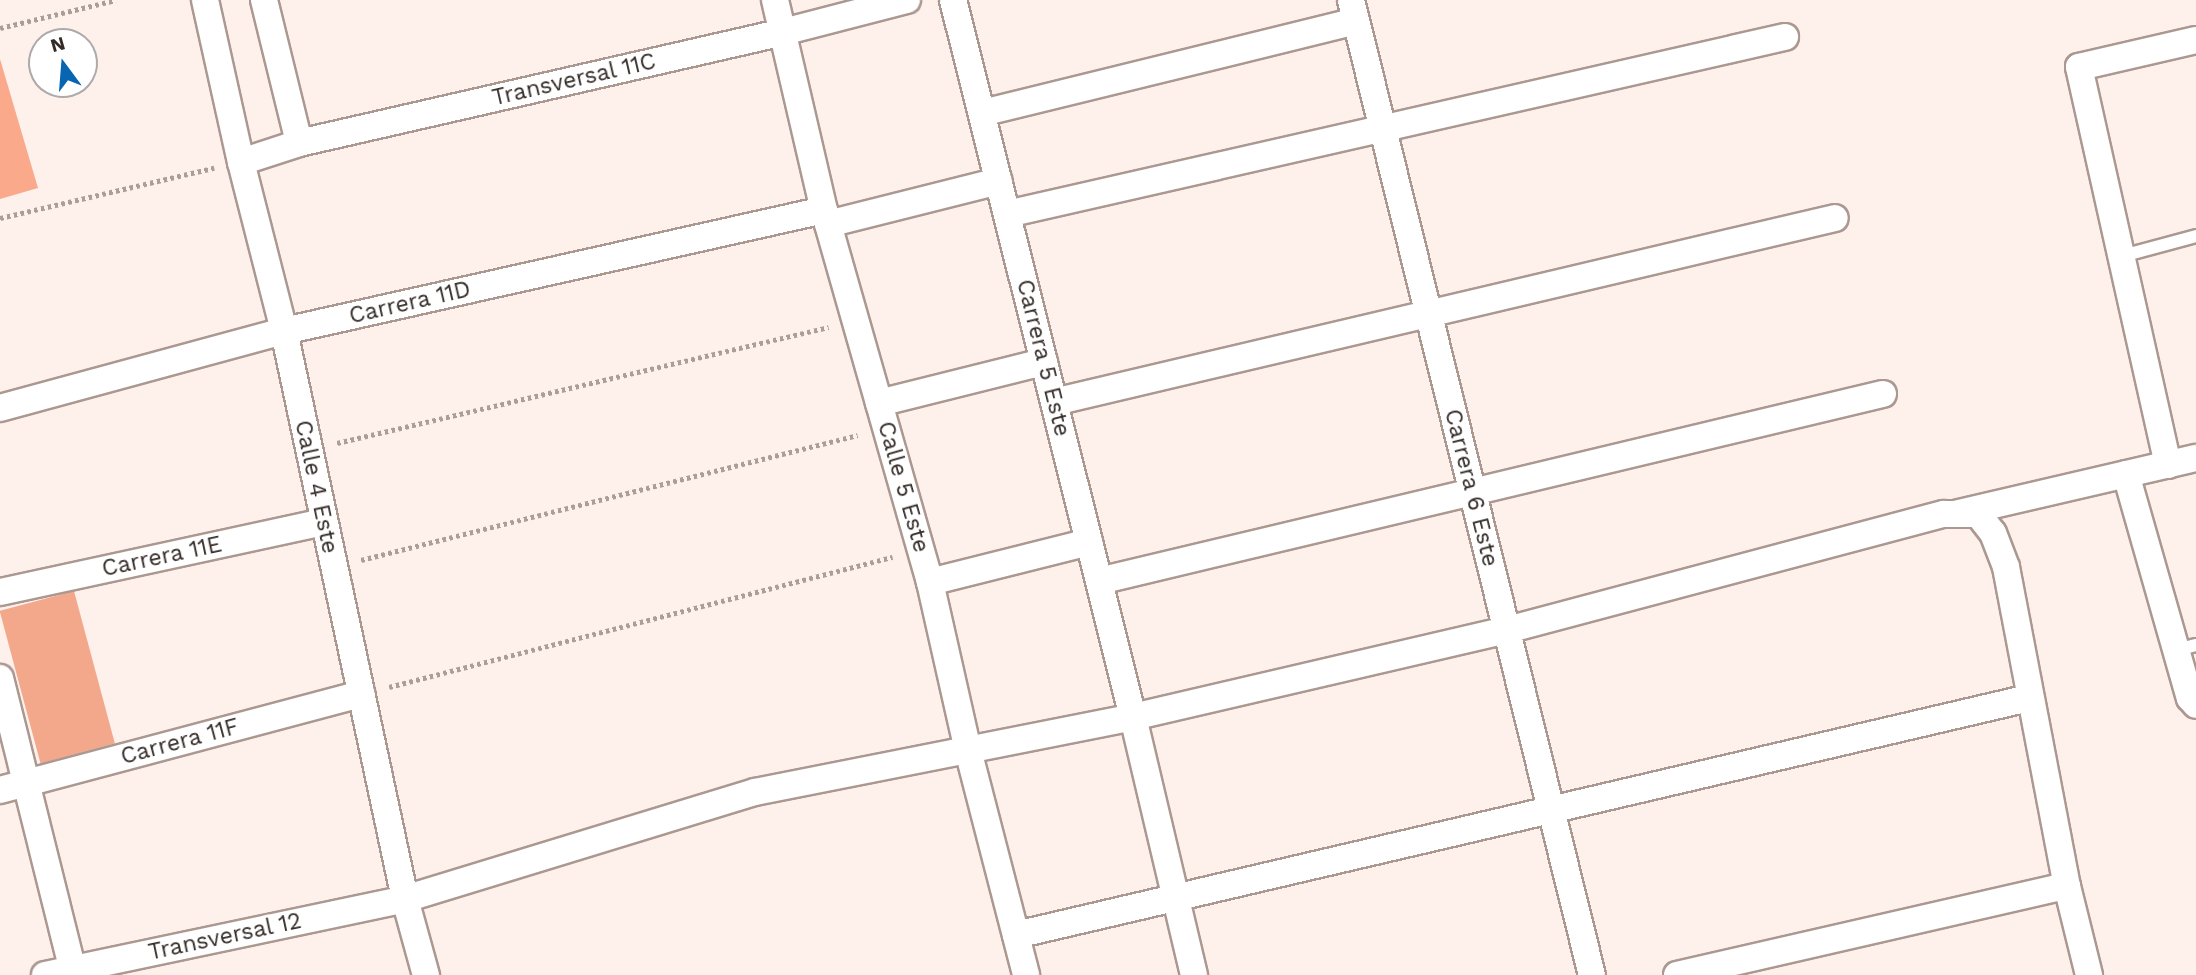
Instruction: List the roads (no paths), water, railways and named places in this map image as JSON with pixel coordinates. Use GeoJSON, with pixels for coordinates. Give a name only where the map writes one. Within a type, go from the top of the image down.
{"type":"FeatureCollection","features":[{"type":"Feature","properties":{"kind":"street","name":"Calle 4 Este"},"geometry":{"type":"LineString","coordinates":[[205,0],[241,162],[284,331],[405,899],[426,975]]}},
{"type":"Feature","properties":{"kind":"street"},"geometry":{"type":"LineString","coordinates":[[264,0],[299,143]]}},
{"type":"Feature","properties":{"kind":"street","name":"Calle 5 Este"},"geometry":{"type":"LineString","coordinates":[[775,0],[826,217],[930,582],[968,750],[1026,975]]}},
{"type":"Feature","properties":{"kind":"street","name":"Transversal 11C"},"geometry":{"type":"LineString","coordinates":[[241,162],[299,143],[783,32],[907,0]]}},
{"type":"Feature","properties":{"kind":"street","name":"Carrera 5 Este"},"geometry":{"type":"LineString","coordinates":[[953,0],[1133,717],[1194,975]]}},
{"type":"Feature","properties":{"kind":"street"},"geometry":{"type":"LineString","coordinates":[[982,113],[1354,10]]}},
{"type":"Feature","properties":{"kind":"street","name":"Carrera 6 Este"},"geometry":{"type":"LineString","coordinates":[[1354,10],[1592,975]]}},
{"type":"Feature","properties":{"kind":"street"},"geometry":{"type":"LineString","coordinates":[[1007,214],[1785,37]]}},
{"type":"Feature","properties":{"kind":"street"},"geometry":{"type":"LineString","coordinates":[[2168,465],[2079,67],[2196,40]]}},
{"type":"Feature","properties":{"kind":"street","name":"Carrera 11D"},"geometry":{"type":"LineString","coordinates":[[0,408],[284,331],[999,181]]}},
{"type":"Feature","properties":{"kind":"street"},"geometry":{"type":"LineString","coordinates":[[1054,402],[1835,218]]}},
{"type":"Feature","properties":{"kind":"street"},"geometry":{"type":"LineString","coordinates":[[883,416],[1044,362]]}},
{"type":"Feature","properties":{"kind":"street"},"geometry":{"type":"LineString","coordinates":[[1099,581],[1883,394]]}},
{"type":"Feature","properties":{"kind":"street","name":"Transversal 12"},"geometry":{"type":"LineString","coordinates":[[45,975],[74,972],[405,899],[755,792],[1133,717],[1507,630],[1944,514],[2196,458]]}},
{"type":"Feature","properties":{"kind":"street"},"geometry":{"type":"LineString","coordinates":[[2126,474],[2186,647],[2190,698],[2196,705]]}},
{"type":"Feature","properties":{"kind":"street"},"geometry":{"type":"LineString","coordinates":[[1953,514],[1978,514],[1993,533],[2006,567],[2067,886],[2089,975]]}},
{"type":"Feature","properties":{"kind":"street","name":"Carrera 11E"},"geometry":{"type":"LineString","coordinates":[[0,592],[324,522]]}},
{"type":"Feature","properties":{"kind":"street"},"geometry":{"type":"LineString","coordinates":[[930,582],[1089,542]]}},
{"type":"Feature","properties":{"kind":"street"},"geometry":{"type":"LineString","coordinates":[[0,678],[74,972]]}},
{"type":"Feature","properties":{"kind":"street","name":"Carrera 11F"},"geometry":{"type":"LineString","coordinates":[[0,790],[360,694]]}},
{"type":"Feature","properties":{"kind":"street"},"geometry":{"type":"LineString","coordinates":[[1016,935],[2029,698]]}},
{"type":"Feature","properties":{"kind":"street"},"geometry":{"type":"LineString","coordinates":[[1676,975],[2067,886]]}},
{"type":"Feature","properties":{"kind":"lane"},"geometry":{"type":"LineString","coordinates":[[2122,256],[2196,236]]}}]}
